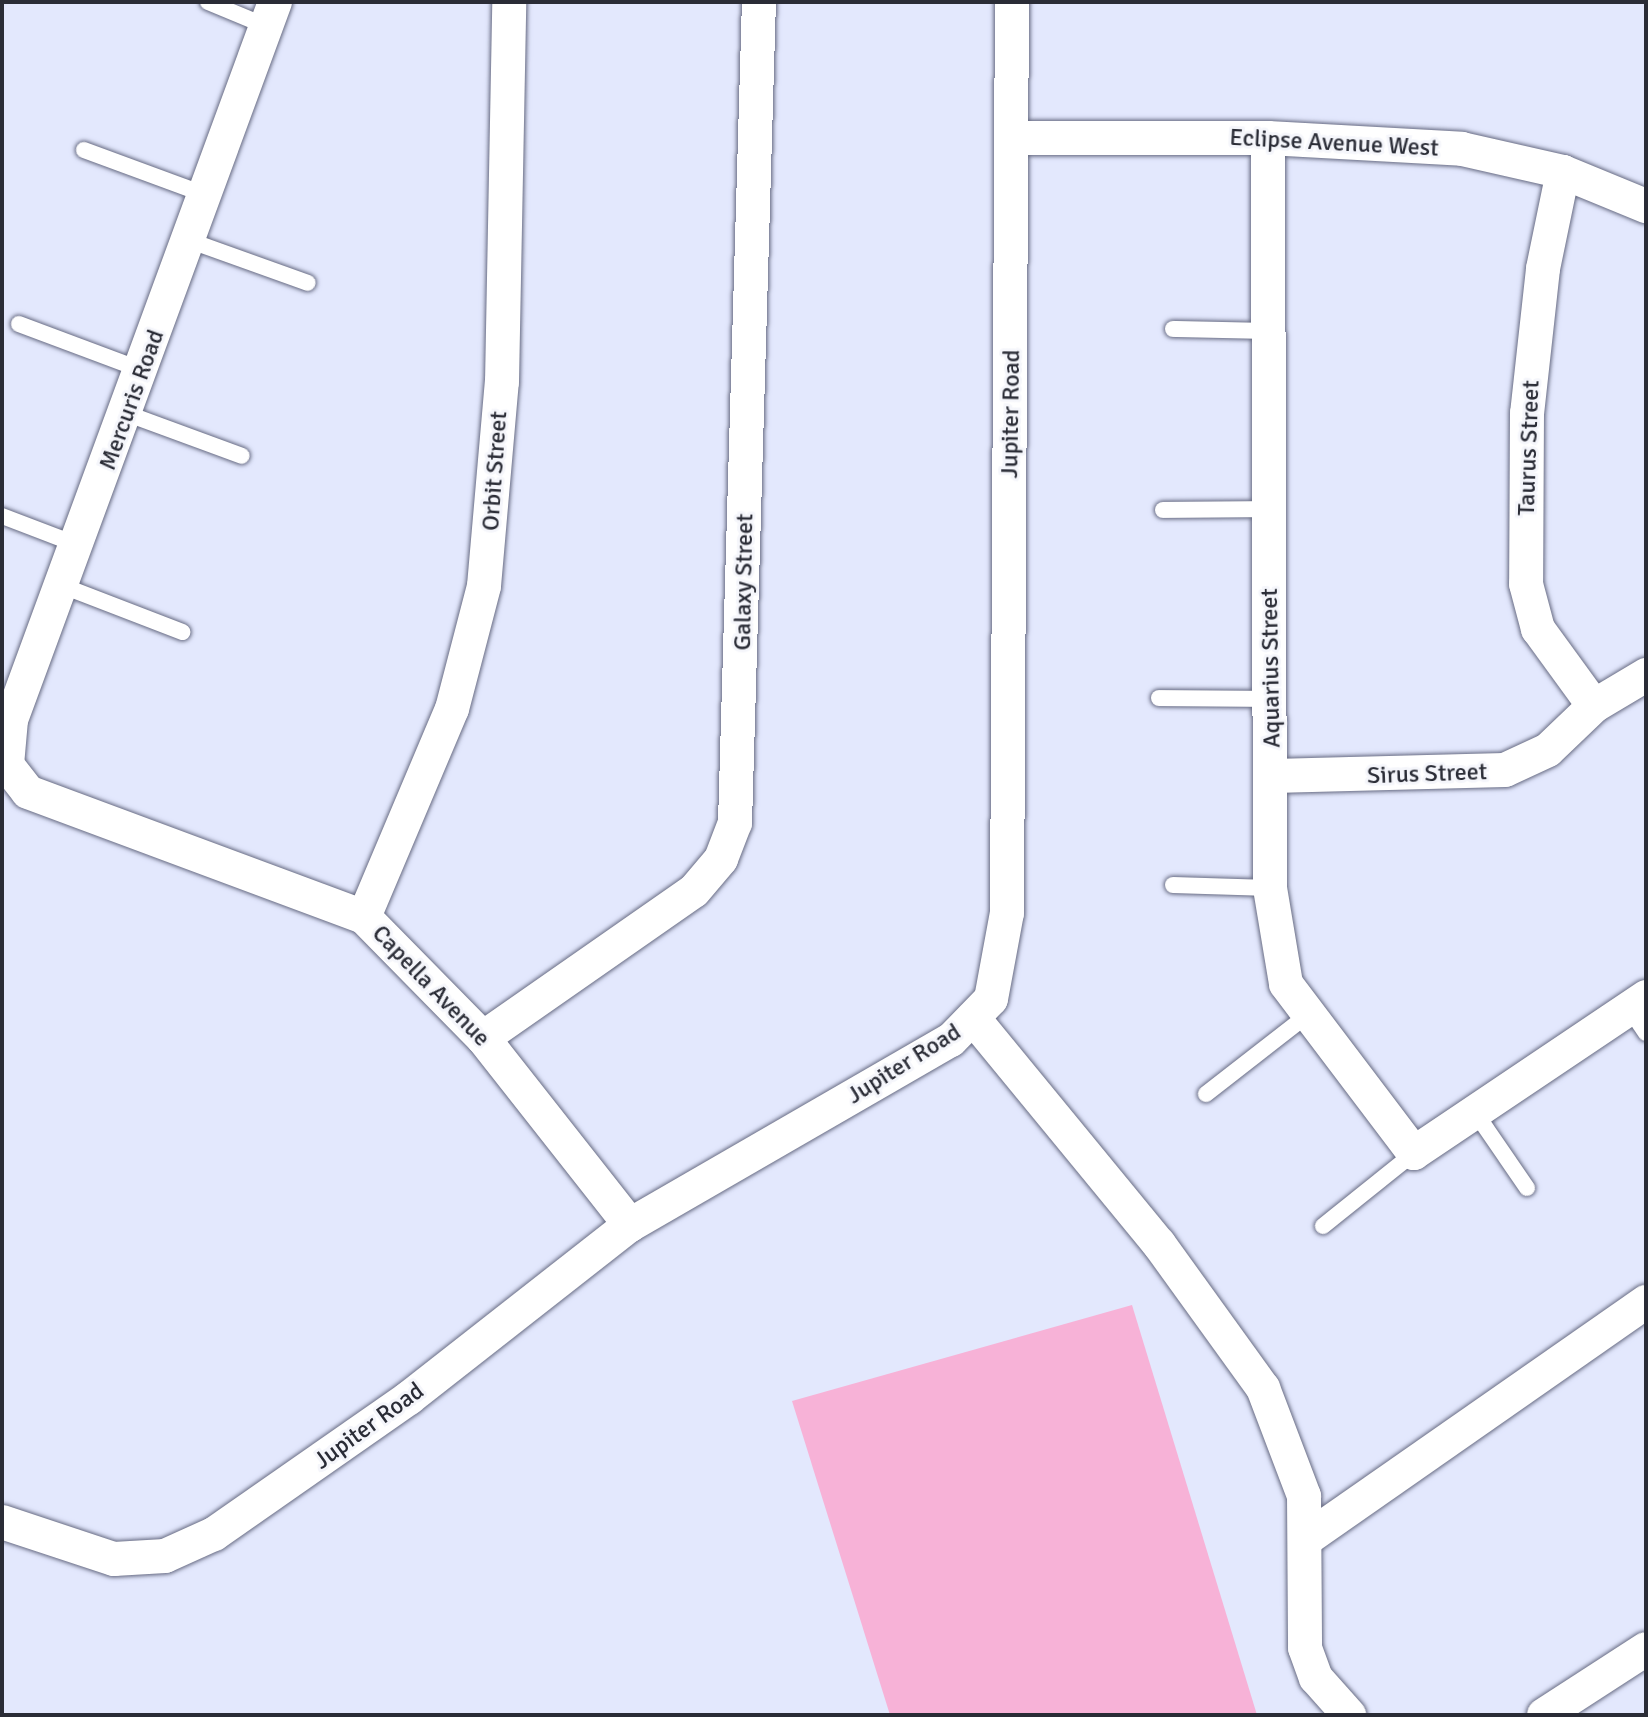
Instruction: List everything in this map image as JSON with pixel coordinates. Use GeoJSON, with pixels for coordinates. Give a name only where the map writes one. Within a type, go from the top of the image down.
{"type":"FeatureCollection","features":[{"type":"Feature","properties":{"kind":"street","name":"Orbit Street"},"geometry":{"type":"LineString","coordinates":[[364,917],[466,669],[484,586],[502,382],[509,2]]}},
{"type":"Feature","properties":{"kind":"street","name":"Galaxy Street"},"geometry":{"type":"LineString","coordinates":[[483,1038],[694,891],[721,859],[735,823],[759,2]]}},
{"type":"Feature","properties":{"kind":"street","name":"Jupiter Road"},"geometry":{"type":"LineString","coordinates":[[2,1522],[114,1559],[165,1556],[214,1534],[409,1398],[630,1225],[951,1040],[974,1019],[1000,973],[1007,913],[1014,138],[1012,2]]}},
{"type":"Feature","properties":{"kind":"street","name":"Mercuris Road"},"geometry":{"type":"LineString","coordinates":[[28,792],[7,765],[6,734],[128,414],[201,193],[268,13]]}},
{"type":"Feature","properties":{"kind":"street","name":"Eclipse Avenue West"},"geometry":{"type":"LineString","coordinates":[[1014,138],[1268,138],[1462,149],[1563,172],[1646,206]]}},
{"type":"Feature","properties":{"kind":"street","name":"Aquarius Street"},"geometry":{"type":"LineString","coordinates":[[1268,138],[1273,331],[1270,888],[1279,961],[1305,1017],[1414,1153]]}},
{"type":"Feature","properties":{"kind":"street","name":"Taurus Street"},"geometry":{"type":"LineString","coordinates":[[1563,172],[1543,269],[1527,413],[1526,584],[1538,629],[1594,706]]}},
{"type":"Feature","properties":{"kind":"street","name":"Sirus Street"},"geometry":{"type":"LineString","coordinates":[[1273,776],[1505,770],[1548,750],[1594,706],[1646,675]]}},
{"type":"Feature","properties":{"kind":"street","name":"Capella Avenue"},"geometry":{"type":"LineString","coordinates":[[28,792],[364,917],[483,1038],[630,1225]]}},
{"type":"Feature","properties":{"kind":"street"},"geometry":{"type":"LineString","coordinates":[[1414,1153],[1475,1112],[1640,1013]]}},
{"type":"Feature","properties":{"kind":"street"},"geometry":{"type":"LineString","coordinates":[[974,1019],[1159,1244],[1263,1388],[1295,1459],[1309,1537],[1305,1648],[1316,1678],[1349,1715]]}},
{"type":"Feature","properties":{"kind":"street"},"geometry":{"type":"LineString","coordinates":[[1309,1537],[1646,1302]]}},
{"type":"Feature","properties":{"kind":"street"},"geometry":{"type":"LineString","coordinates":[[1544,1715],[1646,1649]]}},
{"type":"Feature","properties":{"kind":"lane"},"geometry":{"type":"LineString","coordinates":[[208,2],[268,13]]}},
{"type":"Feature","properties":{"kind":"lane"},"geometry":{"type":"LineString","coordinates":[[84,150],[201,193]]}},
{"type":"Feature","properties":{"kind":"lane"},"geometry":{"type":"LineString","coordinates":[[188,240],[308,283]]}},
{"type":"Feature","properties":{"kind":"lane"},"geometry":{"type":"LineString","coordinates":[[19,324],[143,371]]}},
{"type":"Feature","properties":{"kind":"lane"},"geometry":{"type":"LineString","coordinates":[[1173,329],[1273,331]]}},
{"type":"Feature","properties":{"kind":"lane"},"geometry":{"type":"LineString","coordinates":[[128,414],[242,456]]}},
{"type":"Feature","properties":{"kind":"lane"},"geometry":{"type":"LineString","coordinates":[[1163,510],[1270,509]]}},
{"type":"Feature","properties":{"kind":"lane"},"geometry":{"type":"LineString","coordinates":[[2,516],[78,545]]}},
{"type":"Feature","properties":{"kind":"lane"},"geometry":{"type":"LineString","coordinates":[[63,586],[182,632]]}},
{"type":"Feature","properties":{"kind":"lane"},"geometry":{"type":"LineString","coordinates":[[1159,698],[1270,699]]}},
{"type":"Feature","properties":{"kind":"lane"},"geometry":{"type":"LineString","coordinates":[[1173,885],[1270,888]]}},
{"type":"Feature","properties":{"kind":"lane"},"geometry":{"type":"LineString","coordinates":[[1206,1094],[1305,1017]]}},
{"type":"Feature","properties":{"kind":"lane"},"geometry":{"type":"LineString","coordinates":[[1475,1112],[1527,1188]]}},
{"type":"Feature","properties":{"kind":"lane"},"geometry":{"type":"LineString","coordinates":[[1323,1226],[1414,1153]]}},
{"type":"Feature","properties":{"kind":"shaded area"},"geometry":{"type":"Polygon","coordinates":[[[1132,1305],[1257,1715],[890,1715],[792,1401],[1132,1305]]]}}]}
